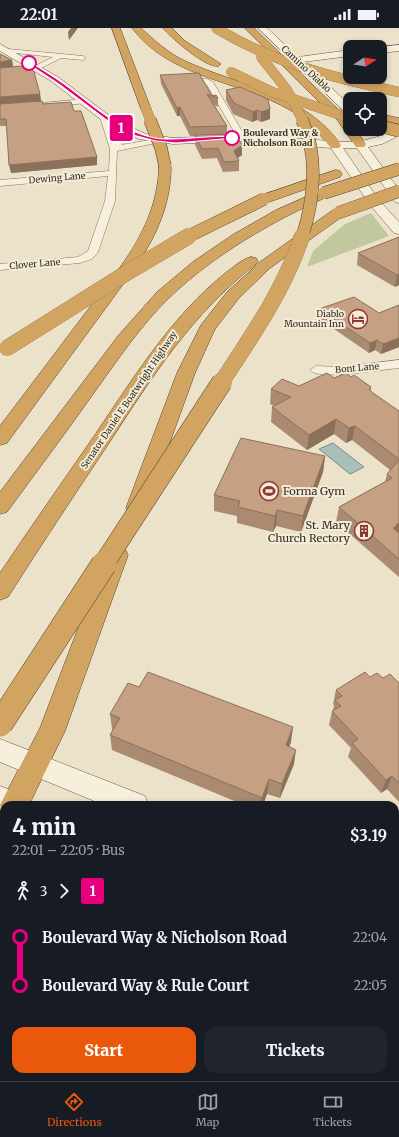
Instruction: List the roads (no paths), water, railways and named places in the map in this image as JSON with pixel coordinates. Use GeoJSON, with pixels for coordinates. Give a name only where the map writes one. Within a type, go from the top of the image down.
{"type":"FeatureCollection","features":[{"type":"Feature","properties":{"kind":"highway"},"geometry":{"type":"LineString","coordinates":[[0,438],[127,269],[143,245],[162,203],[165,166],[161,148],[116,28]]}},
{"type":"Feature","properties":{"kind":"highway"},"geometry":{"type":"LineString","coordinates":[[136,28],[155,46],[178,60],[282,103],[302,114],[319,126],[335,145]]}},
{"type":"Feature","properties":{"kind":"highway"},"geometry":{"type":"LineString","coordinates":[[216,28],[250,47],[303,67],[399,92]]}},
{"type":"Feature","properties":{"kind":"highway"},"geometry":{"type":"LineString","coordinates":[[0,724],[260,323],[284,283],[304,234],[311,202],[314,174],[308,132],[296,102],[279,78],[261,57],[232,28]]}},
{"type":"Feature","properties":{"kind":"highway"},"geometry":{"type":"LineString","coordinates":[[249,28],[342,119],[360,144]]}},
{"type":"Feature","properties":{"kind":"highway"},"geometry":{"type":"LineString","coordinates":[[170,31],[195,52],[231,72],[272,92],[343,116]]}},
{"type":"Feature","properties":{"kind":"highway"},"geometry":{"type":"LineString","coordinates":[[231,72],[279,90],[343,109]]}},
{"type":"Feature","properties":{"kind":"highway"},"geometry":{"type":"LineString","coordinates":[[387,118],[399,121]]}},
{"type":"Feature","properties":{"kind":"highway"},"geometry":{"type":"LineString","coordinates":[[387,128],[399,131]]}},
{"type":"Feature","properties":{"kind":"highway"},"geometry":{"type":"LineString","coordinates":[[3,350],[179,241],[231,213],[264,199],[336,174],[399,159]]}},
{"type":"Feature","properties":{"kind":"highway"},"geometry":{"type":"LineString","coordinates":[[0,507],[126,337],[163,296],[204,261],[237,238],[276,215],[324,193],[399,169]]}},
{"type":"Feature","properties":{"kind":"highway","name":"Senator Daniel E Boatwright Highway"},"geometry":{"type":"LineString","coordinates":[[0,591],[154,360],[189,315],[214,290],[257,257],[285,239],[338,213],[399,191]]}},
{"type":"Feature","properties":{"kind":"highway"},"geometry":{"type":"LineString","coordinates":[[13,801],[52,731],[186,373],[200,340],[219,312],[252,276],[271,259],[338,213]]}},
{"type":"Feature","properties":{"kind":"street","name":"Camino Diablo"},"geometry":{"type":"LineString","coordinates":[[262,28],[343,104]]}},
{"type":"Feature","properties":{"kind":"street"},"geometry":{"type":"LineString","coordinates":[[387,49],[399,48]]}},
{"type":"Feature","properties":{"kind":"street"},"geometry":{"type":"LineString","coordinates":[[4,49],[83,58]]}},
{"type":"Feature","properties":{"kind":"street"},"geometry":{"type":"LineString","coordinates":[[4,49],[37,68],[120,128],[132,133],[161,140],[181,141],[242,138],[335,145],[360,144],[385,140],[390,137],[387,130]]}},
{"type":"Feature","properties":{"kind":"street"},"geometry":{"type":"LineString","coordinates":[[296,60],[343,55]]}},
{"type":"Feature","properties":{"kind":"street"},"geometry":{"type":"LineString","coordinates":[[0,72],[37,68],[60,56]]}},
{"type":"Feature","properties":{"kind":"street"},"geometry":{"type":"LineString","coordinates":[[205,80],[210,84],[242,138]]}},
{"type":"Feature","properties":{"kind":"street"},"geometry":{"type":"LineString","coordinates":[[36,105],[84,101]]}},
{"type":"Feature","properties":{"kind":"street"},"geometry":{"type":"LineString","coordinates":[[104,116],[114,149],[113,173]]}},
{"type":"Feature","properties":{"kind":"street"},"geometry":{"type":"LineString","coordinates":[[114,149],[120,140],[132,133]]}},
{"type":"Feature","properties":{"kind":"street"},"geometry":{"type":"LineString","coordinates":[[114,149],[132,144],[161,140]]}},
{"type":"Feature","properties":{"kind":"street"},"geometry":{"type":"LineString","coordinates":[[372,160],[385,140]]}},
{"type":"Feature","properties":{"kind":"street"},"geometry":{"type":"LineString","coordinates":[[360,144],[399,199]]}},
{"type":"Feature","properties":{"kind":"street"},"geometry":{"type":"LineString","coordinates":[[335,145],[374,202],[398,229]]}},
{"type":"Feature","properties":{"kind":"street","name":"Dewing Lane"},"geometry":{"type":"LineString","coordinates":[[0,183],[113,173]]}},
{"type":"Feature","properties":{"kind":"street","name":"Clover Lane"},"geometry":{"type":"LineString","coordinates":[[0,267],[70,261],[88,257],[93,252],[110,201],[113,173]]}},
{"type":"Feature","properties":{"kind":"street","name":"Bont Lane"},"geometry":{"type":"LineString","coordinates":[[316,370],[341,371],[399,364]]}},
{"type":"Feature","properties":{"kind":"street"},"geometry":{"type":"LineString","coordinates":[[0,750],[125,801]]}},
{"type":"Feature","properties":{"kind":"water"},"geometry":{"type":"Polygon","coordinates":[[[333,443],[364,467],[350,474],[319,449],[333,443]]]}},
{"type":"Feature","properties":{"kind":"place","name":"Boulevard Way & Nicholson Road"},"geometry":{"type":"Point","coordinates":[232,138]}},
{"type":"Feature","properties":{"kind":"place","name":"Diablo Mountain Inn"},"geometry":{"type":"Point","coordinates":[358,319]}},
{"type":"Feature","properties":{"kind":"place","name":"Forma Gym"},"geometry":{"type":"Point","coordinates":[269,491]}},
{"type":"Feature","properties":{"kind":"place","name":"St. Mary Church Rectory"},"geometry":{"type":"Point","coordinates":[364,531]}}]}
